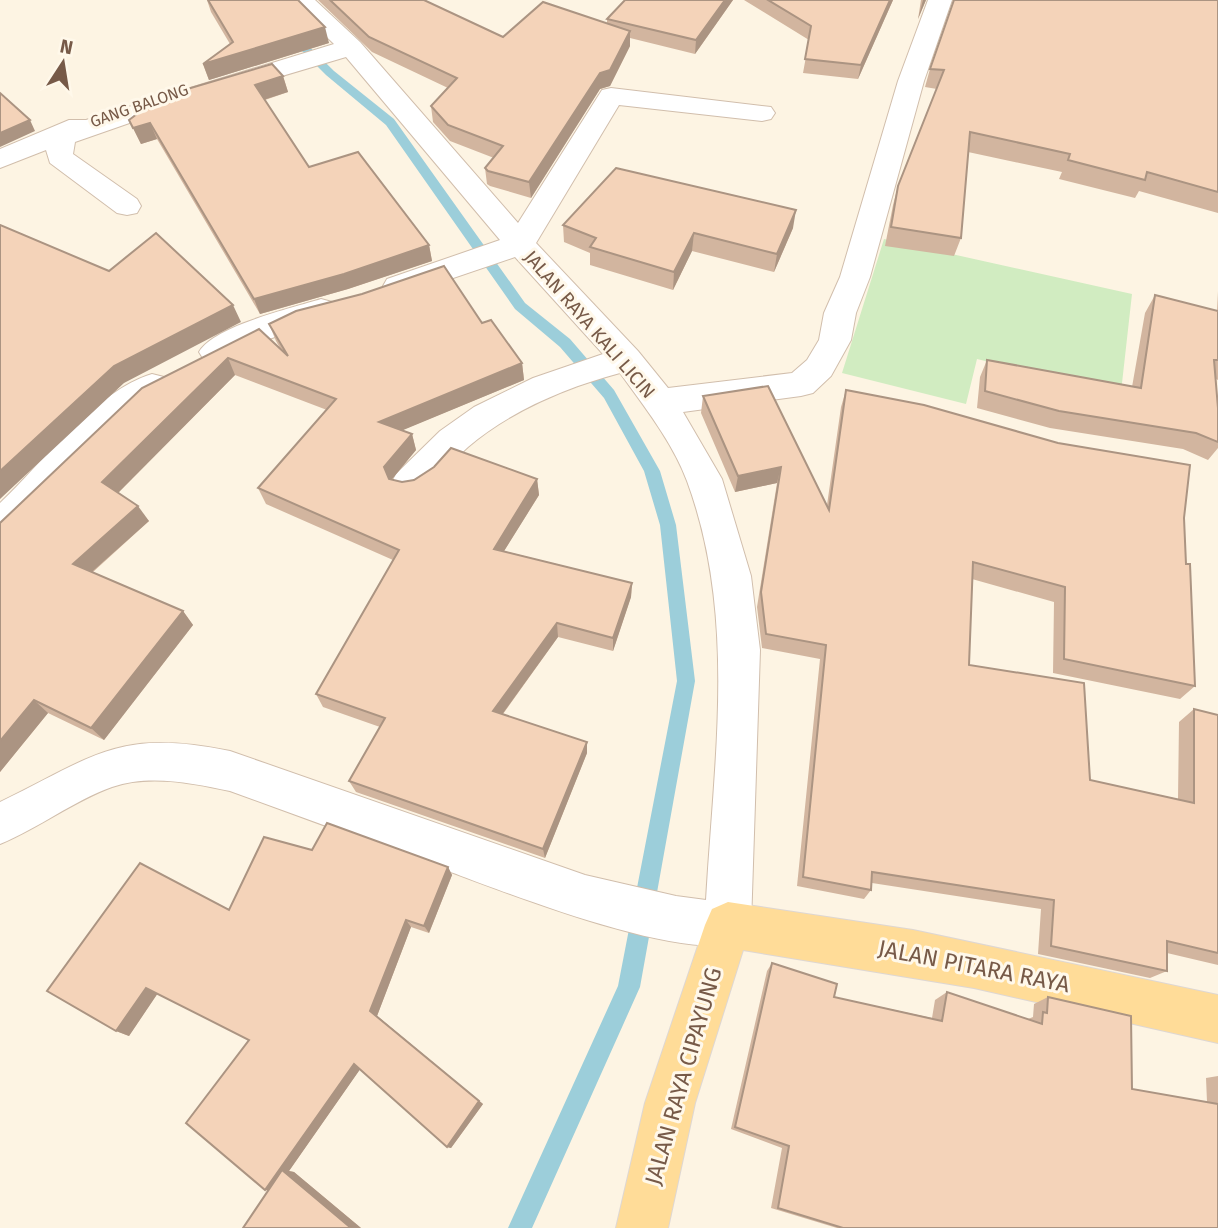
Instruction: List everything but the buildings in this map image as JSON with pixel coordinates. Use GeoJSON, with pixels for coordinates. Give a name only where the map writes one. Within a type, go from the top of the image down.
{"type":"FeatureCollection","features":[{"type":"Feature","properties":{"kind":"main road","name":"JALAN PITARA RAYA"},"geometry":{"type":"LineString","coordinates":[[728,925],[797,933],[992,966],[1218,1019]]}},
{"type":"Feature","properties":{"kind":"main road","name":"JALAN RAYA CIPAYUNG"},"geometry":{"type":"LineString","coordinates":[[642,1228],[670,1103],[728,925]]}},
{"type":"Feature","properties":{"kind":"street","name":"JALAN RAYA KALI LICIN"},"geometry":{"type":"LineString","coordinates":[[301,0],[346,49],[497,251],[602,366],[660,402],[704,479],[732,576],[740,650],[728,925]]}},
{"type":"Feature","properties":{"kind":"street"},"geometry":{"type":"LineString","coordinates":[[801,384],[819,368],[835,340],[840,313],[855,277],[911,81],[940,0]]}},
{"type":"Feature","properties":{"kind":"street","name":"GANG BALONG"},"geometry":{"type":"LineString","coordinates":[[127,206],[60,157],[59,147],[63,136],[152,106],[346,49]]}},
{"type":"Feature","properties":{"kind":"street","name":"GANG BALONG"},"geometry":{"type":"LineString","coordinates":[[0,159],[117,110],[259,66],[292,65]]}},
{"type":"Feature","properties":{"kind":"street"},"geometry":{"type":"LineString","coordinates":[[0,526],[138,394],[252,333],[292,317],[362,299],[497,251],[611,96],[762,113]]}},
{"type":"Feature","properties":{"kind":"street"},"geometry":{"type":"LineString","coordinates":[[409,484],[467,429],[494,412],[602,366]]}},
{"type":"Feature","properties":{"kind":"street"},"geometry":{"type":"LineString","coordinates":[[660,402],[801,384],[839,389]]}},
{"type":"Feature","properties":{"kind":"street"},"geometry":{"type":"LineString","coordinates":[[0,823],[99,772],[153,761],[190,762],[230,771],[585,898],[676,919],[728,925]]}},
{"type":"Feature","properties":{"kind":"green space"},"geometry":{"type":"Polygon","coordinates":[[[884,239],[1132,294],[1120,401],[1087,386],[977,359],[966,404],[842,373],[884,239]]]}},
{"type":"Feature","properties":{"kind":"waterway"},"geometry":{"type":"LineString","coordinates":[[256,0],[330,73],[390,122],[520,306],[565,343],[609,394],[652,471],[668,525],[686,681],[629,987],[520,1228]]}}]}
